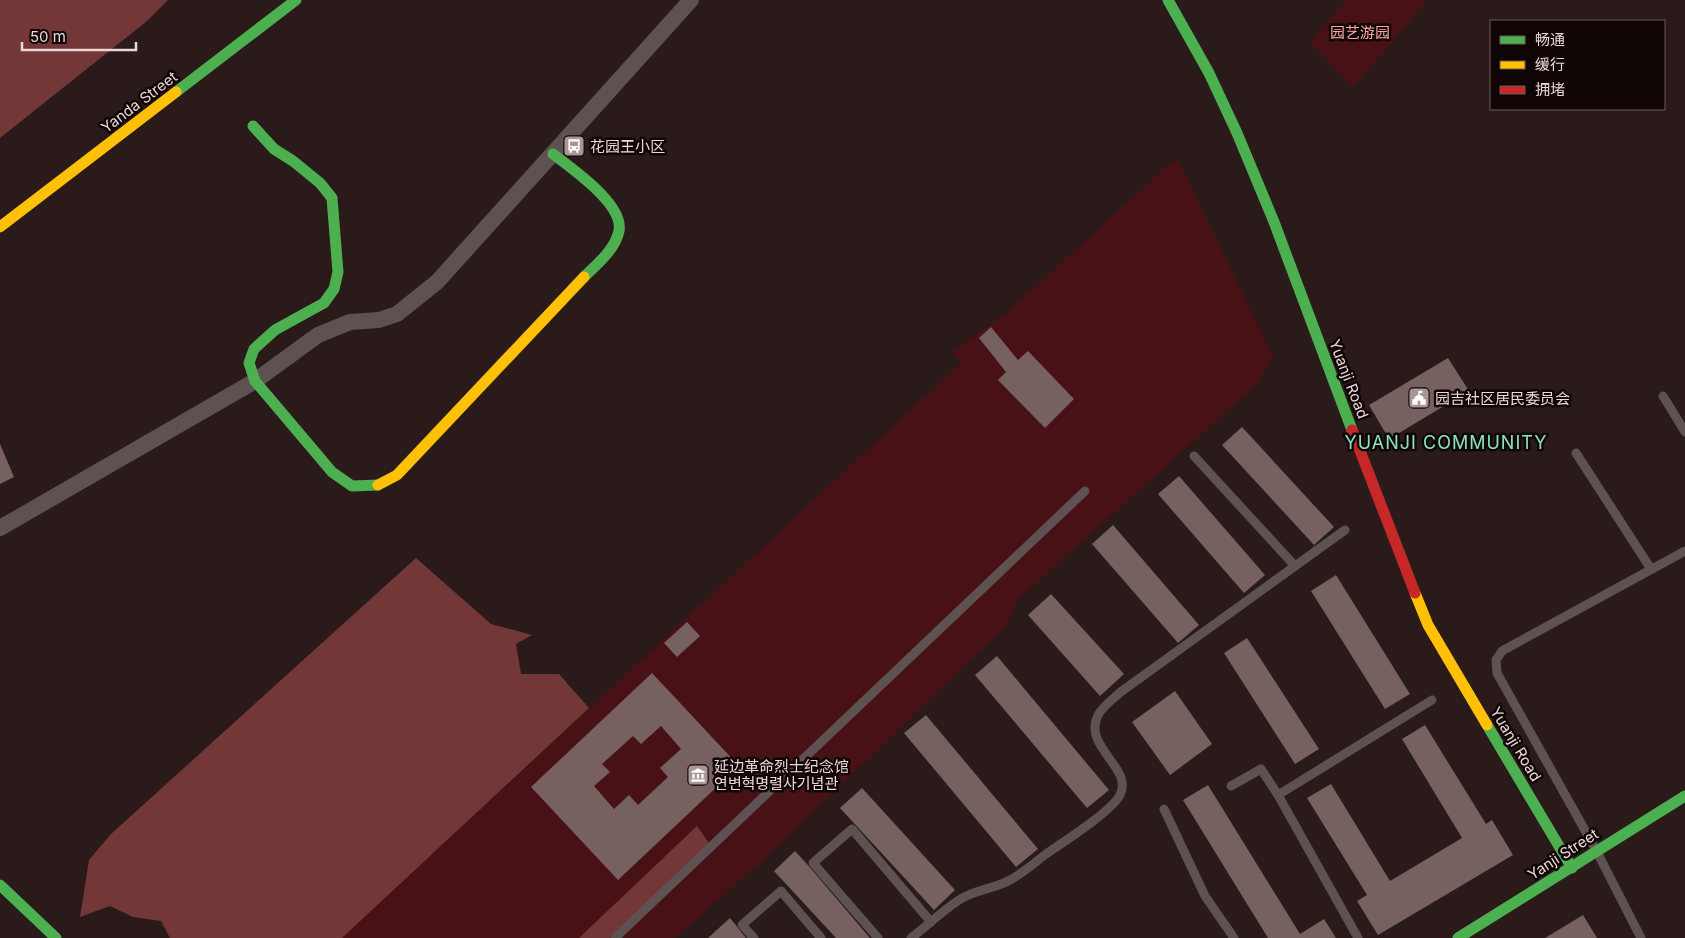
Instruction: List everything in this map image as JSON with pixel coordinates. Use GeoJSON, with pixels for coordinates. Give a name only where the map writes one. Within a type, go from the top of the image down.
{"type":"FeatureCollection","features":[{"type":"Feature","properties":{"kind":"street","name":"Yanda Street"},"geometry":{"type":"LineString","coordinates":[[0,227],[296,0]]}},
{"type":"Feature","properties":{"kind":"street"},"geometry":{"type":"LineString","coordinates":[[0,528],[254,382],[318,335],[350,322],[379,320],[397,314],[437,282],[691,0]]}},
{"type":"Feature","properties":{"kind":"street","name":"Yuanji Road"},"geometry":{"type":"LineString","coordinates":[[1168,0],[1209,74],[1238,133],[1274,222],[1403,565],[1428,625],[1572,868]]}},
{"type":"Feature","properties":{"kind":"street"},"geometry":{"type":"LineString","coordinates":[[253,126],[274,149],[293,161],[320,183],[332,198],[338,272],[334,289],[324,303],[275,330],[254,349],[249,363],[254,382],[332,472],[352,486],[378,486],[397,475],[610,250],[619,230],[617,214],[607,199],[553,154]]}},
{"type":"Feature","properties":{"kind":"street","name":"Yanji Street"},"geometry":{"type":"LineString","coordinates":[[1458,938],[1685,796]]}},
{"type":"Feature","properties":{"kind":"street"},"geometry":{"type":"LineString","coordinates":[[0,885],[56,938]]}},
{"type":"Feature","properties":{"kind":"lane"},"geometry":{"type":"LineString","coordinates":[[1663,396],[1685,432]]}},
{"type":"Feature","properties":{"kind":"lane"},"geometry":{"type":"LineString","coordinates":[[1576,453],[1651,569]]}},
{"type":"Feature","properties":{"kind":"lane"},"geometry":{"type":"LineString","coordinates":[[1194,456],[1295,566]]}},
{"type":"Feature","properties":{"kind":"lane"},"geometry":{"type":"LineString","coordinates":[[616,938],[1085,491]]}},
{"type":"Feature","properties":{"kind":"lane"},"geometry":{"type":"LineString","coordinates":[[911,938],[960,899],[1012,879],[1103,812],[1120,795],[1123,784],[1120,774],[1096,736],[1095,727],[1098,716],[1107,704],[1122,691],[1345,530]]}},
{"type":"Feature","properties":{"kind":"lane"},"geometry":{"type":"LineString","coordinates":[[1641,938],[1596,850],[1497,673],[1496,660],[1502,651],[1685,551]]}},
{"type":"Feature","properties":{"kind":"lane"},"geometry":{"type":"LineString","coordinates":[[1278,795],[1432,700]]}},
{"type":"Feature","properties":{"kind":"lane"},"geometry":{"type":"LineString","coordinates":[[1231,786],[1261,769],[1278,795],[1358,938]]}},
{"type":"Feature","properties":{"kind":"lane"},"geometry":{"type":"LineString","coordinates":[[1164,809],[1205,896],[1234,938]]}},
{"type":"Feature","properties":{"kind":"lane"},"geometry":{"type":"LineString","coordinates":[[878,938],[813,863],[852,829],[931,922]]}},
{"type":"Feature","properties":{"kind":"lane"},"geometry":{"type":"LineString","coordinates":[[754,938],[742,924],[782,891],[821,938]]}},
{"type":"Feature","properties":{"kind":"green space","name":"园艺游园"},"geometry":{"type":"Polygon","coordinates":[[[1346,0],[1428,0],[1353,87],[1309,42],[1346,0]]]}},
{"type":"Feature","properties":{"kind":"green space"},"geometry":{"type":"Polygon","coordinates":[[[1177,157],[1274,358],[1255,386],[1016,601],[1008,624],[760,863],[675,938],[342,938],[961,363],[953,351],[1004,315],[1177,157]]]}},
{"type":"Feature","properties":{"kind":"shaded area"},"geometry":{"type":"Polygon","coordinates":[[[0,0],[168,0],[147,21],[0,138],[0,0]]]}},
{"type":"Feature","properties":{"kind":"shaded area"},"geometry":{"type":"Polygon","coordinates":[[[416,558],[491,624],[532,635],[516,644],[521,674],[559,674],[589,708],[342,938],[170,938],[161,921],[133,917],[110,906],[80,917],[89,860],[111,834],[416,558]]]}},
{"type":"Feature","properties":{"kind":"shaded area"},"geometry":{"type":"Polygon","coordinates":[[[697,826],[709,843],[610,938],[579,938],[697,826]]]}},
{"type":"Feature","properties":{"kind":"building"},"geometry":{"type":"Polygon","coordinates":[[[991,327],[1018,360],[1028,351],[1074,399],[1045,428],[998,380],[1006,372],[979,338],[991,327]]]}},
{"type":"Feature","properties":{"kind":"building","name":"园吉社区居民委员会"},"geometry":{"type":"Polygon","coordinates":[[[1448,358],[1469,391],[1389,439],[1369,405],[1448,358]]]}},
{"type":"Feature","properties":{"kind":"building"},"geometry":{"type":"Polygon","coordinates":[[[1242,427],[1334,527],[1314,545],[1222,445],[1242,427]]]}},
{"type":"Feature","properties":{"kind":"building"},"geometry":{"type":"Polygon","coordinates":[[[0,444],[14,477],[0,484],[0,444]]]}},
{"type":"Feature","properties":{"kind":"building"},"geometry":{"type":"Polygon","coordinates":[[[1179,476],[1265,575],[1244,593],[1158,494],[1179,476]]]}},
{"type":"Feature","properties":{"kind":"building"},"geometry":{"type":"Polygon","coordinates":[[[1113,525],[1199,625],[1178,643],[1092,544],[1113,525]]]}},
{"type":"Feature","properties":{"kind":"building"},"geometry":{"type":"Polygon","coordinates":[[[1336,575],[1410,694],[1385,709],[1311,591],[1336,575]]]}},
{"type":"Feature","properties":{"kind":"building"},"geometry":{"type":"Polygon","coordinates":[[[1051,594],[1124,674],[1100,696],[1028,615],[1051,594]]]}},
{"type":"Feature","properties":{"kind":"building"},"geometry":{"type":"Polygon","coordinates":[[[687,622],[700,636],[677,657],[664,643],[687,622]]]}},
{"type":"Feature","properties":{"kind":"building"},"geometry":{"type":"Polygon","coordinates":[[[1247,638],[1319,749],[1295,764],[1224,653],[1247,638]]]}},
{"type":"Feature","properties":{"kind":"building"},"geometry":{"type":"Polygon","coordinates":[[[997,656],[1109,790],[1087,808],[975,675],[997,656]]]}},
{"type":"Feature","properties":{"kind":"building","name":"延边革命烈士纪念馆 연변혁명렬사기념관"},"geometry":{"type":"Polygon","coordinates":[[[652,673],[739,766],[618,880],[531,787],[652,673]],[[661,726],[641,744],[633,736],[602,764],[610,772],[594,786],[614,809],[629,795],[638,805],[668,777],[660,768],[681,749],[661,726]]]}},
{"type":"Feature","properties":{"kind":"building"},"geometry":{"type":"Polygon","coordinates":[[[1175,691],[1212,744],[1170,775],[1132,722],[1175,691]]]}},
{"type":"Feature","properties":{"kind":"building"},"geometry":{"type":"Polygon","coordinates":[[[926,715],[1038,849],[1016,867],[904,733],[926,715]]]}},
{"type":"Feature","properties":{"kind":"building"},"geometry":{"type":"Polygon","coordinates":[[[1425,725],[1486,824],[1492,820],[1513,855],[1378,935],[1357,901],[1367,895],[1307,798],[1331,784],[1390,881],[1462,838],[1402,739],[1425,725]]]}},
{"type":"Feature","properties":{"kind":"building"},"geometry":{"type":"Polygon","coordinates":[[[1208,785],[1300,934],[1324,919],[1336,938],[1268,938],[1183,800],[1208,785]]]}},
{"type":"Feature","properties":{"kind":"building"},"geometry":{"type":"Polygon","coordinates":[[[862,788],[955,890],[934,910],[840,808],[862,788]]]}},
{"type":"Feature","properties":{"kind":"building"},"geometry":{"type":"Polygon","coordinates":[[[795,851],[870,938],[836,938],[774,871],[795,851]]]}},
{"type":"Feature","properties":{"kind":"building"},"geometry":{"type":"Polygon","coordinates":[[[1583,915],[1597,938],[1545,938],[1583,915]]]}},
{"type":"Feature","properties":{"kind":"building"},"geometry":{"type":"Polygon","coordinates":[[[730,918],[746,938],[708,938],[730,918]]]}},
{"type":"Feature","properties":{"kind":"traffic: fast"},"geometry":{"type":"LineString","coordinates":[[176,92],[296,0]]}},
{"type":"Feature","properties":{"kind":"traffic: fast"},"geometry":{"type":"LineString","coordinates":[[1168,0],[1209,73],[1237,133],[1274,222],[1352,430]]}},
{"type":"Feature","properties":{"kind":"traffic: fast"},"geometry":{"type":"LineString","coordinates":[[253,126],[274,149],[293,161],[320,183],[332,198],[338,272],[334,289],[324,303],[275,330],[254,349],[249,363],[255,381],[332,472],[352,486],[378,485]]}},
{"type":"Feature","properties":{"kind":"traffic: fast"},"geometry":{"type":"LineString","coordinates":[[553,154],[595,188],[613,210],[618,221],[619,231],[614,244],[584,277]]}},
{"type":"Feature","properties":{"kind":"traffic: fast"},"geometry":{"type":"LineString","coordinates":[[1487,725],[1572,868]]}},
{"type":"Feature","properties":{"kind":"traffic: fast"},"geometry":{"type":"LineString","coordinates":[[1458,938],[1685,796]]}},
{"type":"Feature","properties":{"kind":"traffic: fast"},"geometry":{"type":"LineString","coordinates":[[0,885],[56,938]]}},
{"type":"Feature","properties":{"kind":"traffic: slow"},"geometry":{"type":"LineString","coordinates":[[0,227],[176,92]]}},
{"type":"Feature","properties":{"kind":"traffic: slow"},"geometry":{"type":"LineString","coordinates":[[378,485],[397,475],[584,277]]}},
{"type":"Feature","properties":{"kind":"traffic: slow"},"geometry":{"type":"LineString","coordinates":[[1415,593],[1428,625],[1487,725]]}},
{"type":"Feature","properties":{"kind":"traffic: jam"},"geometry":{"type":"LineString","coordinates":[[1352,430],[1415,593]]}},
{"type":"Feature","properties":{"kind":"place","name":"花园王小区"},"geometry":{"type":"Point","coordinates":[574,146]}},
{"type":"Feature","properties":{"kind":"place","name":"园吉社区居民委员会"},"geometry":{"type":"Point","coordinates":[1419,398]}},
{"type":"Feature","properties":{"kind":"place","name":"延边革命烈士纪念馆 연변혁명렬사기념관"},"geometry":{"type":"Point","coordinates":[698,775]}},
{"type":"Feature","properties":{"kind":"district","name":"YUANJI COMMUNITY"},"geometry":{"type":"Point","coordinates":[1446,442]}}]}
